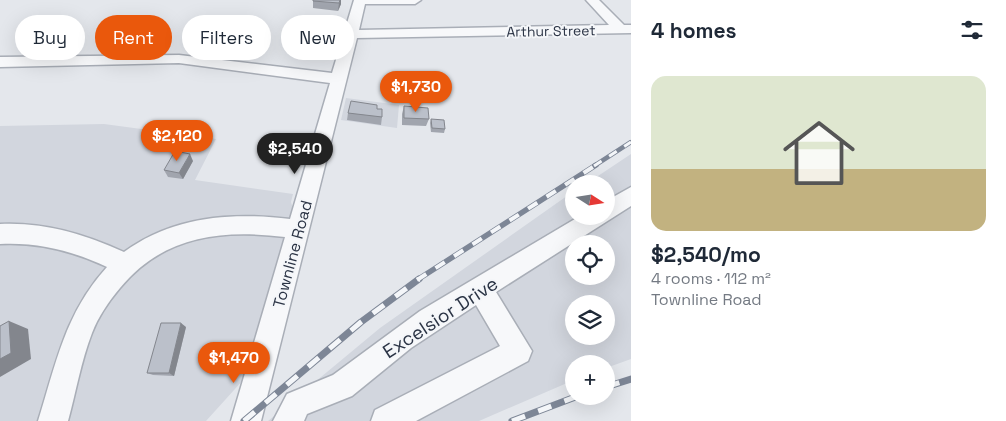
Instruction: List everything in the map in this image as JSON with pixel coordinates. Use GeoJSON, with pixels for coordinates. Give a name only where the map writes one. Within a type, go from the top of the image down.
{"type":"FeatureCollection","features":[{"type":"Feature","properties":{"kind":"street"},"geometry":{"type":"LineString","coordinates":[[360,0],[415,0]]}},
{"type":"Feature","properties":{"kind":"street","name":"Townline Road"},"geometry":{"type":"LineString","coordinates":[[354,23],[360,0]]}},
{"type":"Feature","properties":{"kind":"street"},"geometry":{"type":"LineString","coordinates":[[592,0],[626,30]]}},
{"type":"Feature","properties":{"kind":"street","name":"Arthur Street"},"geometry":{"type":"LineString","coordinates":[[354,34],[626,30]]}},
{"type":"Feature","properties":{"kind":"street"},"geometry":{"type":"LineString","coordinates":[[0,62],[179,59],[340,79]]}},
{"type":"Feature","properties":{"kind":"street","name":"Townline Road"},"geometry":{"type":"LineString","coordinates":[[246,421],[345,60]]}},
{"type":"Feature","properties":{"kind":"street"},"geometry":{"type":"LineString","coordinates":[[615,206],[631,195]]}},
{"type":"Feature","properties":{"kind":"street"},"geometry":{"type":"LineString","coordinates":[[53,421],[83,322],[102,291],[127,265],[162,240],[198,227],[244,223],[299,229]]}},
{"type":"Feature","properties":{"kind":"street","name":"Excelsior Drive"},"geometry":{"type":"LineString","coordinates":[[288,421],[297,404],[342,386],[402,339],[584,225]]}},
{"type":"Feature","properties":{"kind":"street"},"geometry":{"type":"LineString","coordinates":[[0,234],[27,233],[52,236],[101,252],[127,265]]}},
{"type":"Feature","properties":{"kind":"street"},"geometry":{"type":"LineString","coordinates":[[386,421],[518,351],[480,289]]}},
{"type":"Feature","properties":{"kind":"shaded area"},"geometry":{"type":"Polygon","coordinates":[[[346,98],[399,105],[397,128],[341,120],[346,98]]]}},
{"type":"Feature","properties":{"kind":"shaded area"},"geometry":{"type":"Polygon","coordinates":[[[104,124],[216,139],[195,180],[293,194],[291,202],[299,229],[263,358],[206,421],[0,421],[0,126],[104,124]]]}},
{"type":"Feature","properties":{"kind":"shaded area"},"geometry":{"type":"Polygon","coordinates":[[[631,154],[631,359],[615,365],[615,355],[565,355],[565,384],[479,421],[268,421],[380,328],[565,197],[565,225],[615,225],[615,175],[600,175],[631,154]]]}},
{"type":"Feature","properties":{"kind":"building"},"geometry":{"type":"Polygon","coordinates":[[[313,0],[340,0],[339,3],[313,0]]]}},
{"type":"Feature","properties":{"kind":"building"},"geometry":{"type":"Polygon","coordinates":[[[351,101],[377,105],[377,109],[382,109],[382,117],[348,113],[351,101]]]}},
{"type":"Feature","properties":{"kind":"building"},"geometry":{"type":"Polygon","coordinates":[[[404,106],[428,108],[429,119],[404,118],[404,106]]]}},
{"type":"Feature","properties":{"kind":"building"},"geometry":{"type":"Polygon","coordinates":[[[431,119],[444,120],[445,129],[432,128],[431,119]]]}},
{"type":"Feature","properties":{"kind":"building"},"geometry":{"type":"Polygon","coordinates":[[[175,151],[190,154],[179,173],[164,170],[175,151]]]}},
{"type":"Feature","properties":{"kind":"building"},"geometry":{"type":"Polygon","coordinates":[[[9,321],[11,353],[0,359],[0,326],[9,321]]]}},
{"type":"Feature","properties":{"kind":"building"},"geometry":{"type":"Polygon","coordinates":[[[161,323],[181,323],[169,373],[147,373],[161,323]]]}},
{"type":"Feature","properties":{"kind":"railway"},"geometry":{"type":"LineString","coordinates":[[594,166],[631,142]]}},
{"type":"Feature","properties":{"kind":"railway"},"geometry":{"type":"LineString","coordinates":[[417,280],[596,165]]}},
{"type":"Feature","properties":{"kind":"railway"},"geometry":{"type":"LineString","coordinates":[[244,421],[361,322],[419,279]]}},
{"type":"Feature","properties":{"kind":"railway"},"geometry":{"type":"LineString","coordinates":[[615,384],[631,379]]}},
{"type":"Feature","properties":{"kind":"railway"},"geometry":{"type":"LineString","coordinates":[[512,421],[565,401]]}}]}
